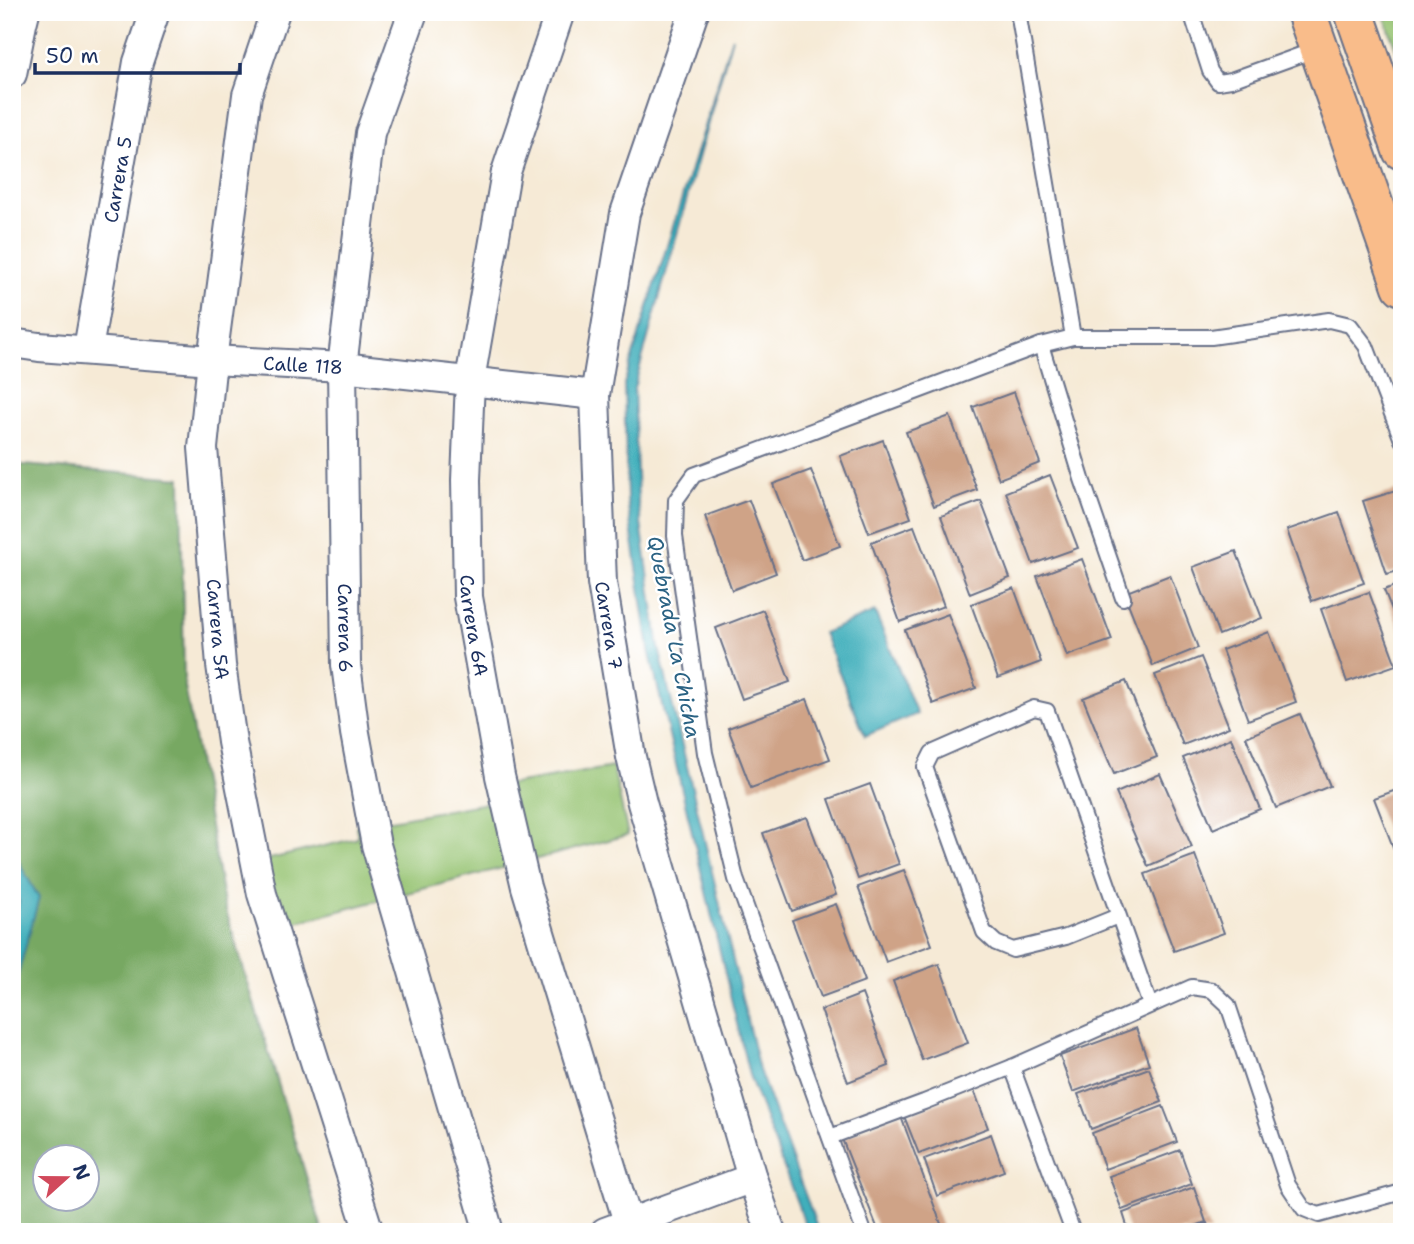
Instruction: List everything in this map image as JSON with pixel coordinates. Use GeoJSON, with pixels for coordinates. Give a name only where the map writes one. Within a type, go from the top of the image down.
{"type":"FeatureCollection","features":[{"type":"Feature","properties":{"kind":"main road"},"geometry":{"type":"LineString","coordinates":[[1306,12],[1402,286]]}},
{"type":"Feature","properties":{"kind":"main road"},"geometry":{"type":"LineString","coordinates":[[1354,12],[1395,105],[1402,150]]}},
{"type":"Feature","properties":{"kind":"street"},"geometry":{"type":"LineString","coordinates":[[12,74],[25,12]]}},
{"type":"Feature","properties":{"kind":"street","name":"Carrera 5"},"geometry":{"type":"LineString","coordinates":[[88,349],[138,62],[155,12]]}},
{"type":"Feature","properties":{"kind":"street","name":"Carrera 5A"},"geometry":{"type":"LineString","coordinates":[[275,12],[247,95],[203,447],[221,665],[232,742],[262,894],[369,1232]]}},
{"type":"Feature","properties":{"kind":"street","name":"Carrera 6"},"geometry":{"type":"LineString","coordinates":[[413,12],[370,133],[342,367],[346,665],[355,733],[376,845],[489,1232]]}},
{"type":"Feature","properties":{"kind":"street","name":"Carrera 6A"},"geometry":{"type":"LineString","coordinates":[[560,12],[506,172],[470,380],[466,480],[468,597],[500,776],[526,887],[621,1229]]}},
{"type":"Feature","properties":{"kind":"street","name":"Carrera 7"},"geometry":{"type":"LineString","coordinates":[[693,13],[625,213],[595,396],[602,583],[631,757],[653,844],[752,1178],[771,1232]]}},
{"type":"Feature","properties":{"kind":"street","name":"Calle 118"},"geometry":{"type":"LineString","coordinates":[[12,343],[212,360],[342,367],[595,396]]}},
{"type":"Feature","properties":{"kind":"street"},"geometry":{"type":"LineString","coordinates":[[621,1229],[752,1178]]}},
{"type":"Feature","properties":{"kind":"lane"},"geometry":{"type":"LineString","coordinates":[[1018,12],[1073,337]]}},
{"type":"Feature","properties":{"kind":"lane"},"geometry":{"type":"LineString","coordinates":[[1191,12],[1210,71],[1218,82],[1231,80],[1318,48]]}},
{"type":"Feature","properties":{"kind":"lane"},"geometry":{"type":"LineString","coordinates":[[864,1232],[736,879],[705,753],[675,536],[676,500],[694,475],[1041,345],[1073,337],[1211,337],[1329,320],[1350,325],[1366,346],[1402,440]]}},
{"type":"Feature","properties":{"kind":"lane"},"geometry":{"type":"LineString","coordinates":[[1041,345],[1082,479],[1123,598]]}},
{"type":"Feature","properties":{"kind":"lane"},"geometry":{"type":"LineString","coordinates":[[1118,916],[1066,937],[1013,950],[996,943],[984,932],[925,767],[932,752],[1034,708],[1047,711],[1150,1005]]}},
{"type":"Feature","properties":{"kind":"lane"},"geometry":{"type":"LineString","coordinates":[[830,1137],[1012,1067],[1192,987],[1212,990],[1228,1005],[1288,1185],[1304,1209],[1319,1215],[1402,1192]]}},
{"type":"Feature","properties":{"kind":"lane"},"geometry":{"type":"LineString","coordinates":[[1012,1067],[1073,1232]]}},
{"type":"Feature","properties":{"kind":"green space"},"geometry":{"type":"Polygon","coordinates":[[[1383,12],[1398,12],[1402,23],[1401,63],[1383,12]]]}},
{"type":"Feature","properties":{"kind":"green space"},"geometry":{"type":"Polygon","coordinates":[[[12,464],[181,478],[184,681],[224,904],[323,1232],[12,1232],[12,464]]]}},
{"type":"Feature","properties":{"kind":"green space"},"geometry":{"type":"Polygon","coordinates":[[[613,767],[628,835],[271,929],[253,863],[358,838],[356,826],[487,803],[485,789],[613,767]]]}},
{"type":"Feature","properties":{"kind":"water"},"geometry":{"type":"Polygon","coordinates":[[[732,37],[634,388],[638,502],[659,648],[759,1070],[819,1232],[808,1232],[749,1075],[649,650],[627,500],[624,384],[732,37]]]}},
{"type":"Feature","properties":{"kind":"water"},"geometry":{"type":"Polygon","coordinates":[[[875,612],[917,714],[865,736],[823,633],[875,612]]]}},
{"type":"Feature","properties":{"kind":"water"},"geometry":{"type":"Polygon","coordinates":[[[12,850],[39,898],[12,996],[12,927],[19,901],[12,888],[12,850]]]}},
{"type":"Feature","properties":{"kind":"building"},"geometry":{"type":"Polygon","coordinates":[[[1014,392],[1040,463],[999,479],[973,407],[1014,392]]]}},
{"type":"Feature","properties":{"kind":"building"},"geometry":{"type":"Polygon","coordinates":[[[950,416],[977,490],[934,506],[906,432],[950,416]]]}},
{"type":"Feature","properties":{"kind":"building"},"geometry":{"type":"Polygon","coordinates":[[[883,440],[911,518],[869,533],[840,456],[883,440]]]}},
{"type":"Feature","properties":{"kind":"building"},"geometry":{"type":"Polygon","coordinates":[[[811,470],[840,546],[802,560],[773,484],[811,470]]]}},
{"type":"Feature","properties":{"kind":"building"},"geometry":{"type":"Polygon","coordinates":[[[1050,475],[1078,548],[1033,564],[1006,492],[1050,475]]]}},
{"type":"Feature","properties":{"kind":"building"},"geometry":{"type":"Polygon","coordinates":[[[1402,489],[1402,570],[1387,574],[1363,501],[1402,489]]]}},
{"type":"Feature","properties":{"kind":"building"},"geometry":{"type":"Polygon","coordinates":[[[749,500],[776,573],[732,590],[705,516],[749,500]]]}},
{"type":"Feature","properties":{"kind":"building"},"geometry":{"type":"Polygon","coordinates":[[[981,501],[1010,578],[970,594],[941,516],[981,501]]]}},
{"type":"Feature","properties":{"kind":"building"},"geometry":{"type":"Polygon","coordinates":[[[1339,512],[1364,583],[1312,601],[1287,530],[1339,512]]]}},
{"type":"Feature","properties":{"kind":"building"},"geometry":{"type":"Polygon","coordinates":[[[914,526],[944,606],[900,622],[871,542],[914,526]]]}},
{"type":"Feature","properties":{"kind":"building"},"geometry":{"type":"Polygon","coordinates":[[[1236,551],[1262,618],[1219,635],[1193,567],[1236,551]]]}},
{"type":"Feature","properties":{"kind":"building"},"geometry":{"type":"Polygon","coordinates":[[[1082,559],[1112,640],[1067,656],[1037,576],[1082,559]]]}},
{"type":"Feature","properties":{"kind":"building"},"geometry":{"type":"Polygon","coordinates":[[[1170,575],[1198,648],[1153,666],[1124,593],[1170,575]]]}},
{"type":"Feature","properties":{"kind":"building"},"geometry":{"type":"Polygon","coordinates":[[[1402,583],[1402,635],[1384,590],[1402,583]]]}},
{"type":"Feature","properties":{"kind":"building"},"geometry":{"type":"Polygon","coordinates":[[[1014,588],[1041,662],[998,678],[971,604],[1014,588]]]}},
{"type":"Feature","properties":{"kind":"building"},"geometry":{"type":"Polygon","coordinates":[[[1369,592],[1396,665],[1347,682],[1321,609],[1369,592]]]}},
{"type":"Feature","properties":{"kind":"building"},"geometry":{"type":"Polygon","coordinates":[[[763,610],[790,682],[742,699],[716,628],[763,610]]]}},
{"type":"Feature","properties":{"kind":"building"},"geometry":{"type":"Polygon","coordinates":[[[948,614],[976,688],[933,704],[905,630],[948,614]]]}},
{"type":"Feature","properties":{"kind":"building"},"geometry":{"type":"Polygon","coordinates":[[[1269,632],[1296,702],[1248,720],[1222,650],[1269,632]]]}},
{"type":"Feature","properties":{"kind":"building"},"geometry":{"type":"Polygon","coordinates":[[[1201,657],[1229,727],[1183,745],[1155,675],[1201,657]]]}},
{"type":"Feature","properties":{"kind":"building"},"geometry":{"type":"Polygon","coordinates":[[[1126,681],[1157,757],[1114,774],[1083,698],[1126,681]]]}},
{"type":"Feature","properties":{"kind":"building"},"geometry":{"type":"Polygon","coordinates":[[[807,699],[830,759],[751,788],[728,728],[807,699]]]}},
{"type":"Feature","properties":{"kind":"building"},"geometry":{"type":"Polygon","coordinates":[[[1300,714],[1330,786],[1276,808],[1246,737],[1300,714]]]}},
{"type":"Feature","properties":{"kind":"building"},"geometry":{"type":"Polygon","coordinates":[[[1231,738],[1260,809],[1213,829],[1183,758],[1231,738]]]}},
{"type":"Feature","properties":{"kind":"building"},"geometry":{"type":"Polygon","coordinates":[[[1160,774],[1192,847],[1148,866],[1116,793],[1160,774]]]}},
{"type":"Feature","properties":{"kind":"building"},"geometry":{"type":"Polygon","coordinates":[[[870,784],[899,864],[858,879],[829,799],[870,784]]]}},
{"type":"Feature","properties":{"kind":"building"},"geometry":{"type":"Polygon","coordinates":[[[1402,788],[1402,870],[1374,798],[1402,788]]]}},
{"type":"Feature","properties":{"kind":"building"},"geometry":{"type":"Polygon","coordinates":[[[807,817],[836,895],[792,911],[763,833],[807,817]]]}},
{"type":"Feature","properties":{"kind":"building"},"geometry":{"type":"Polygon","coordinates":[[[1195,855],[1224,933],[1174,951],[1145,874],[1195,855]]]}},
{"type":"Feature","properties":{"kind":"building"},"geometry":{"type":"Polygon","coordinates":[[[904,870],[932,945],[886,962],[858,887],[904,870]]]}},
{"type":"Feature","properties":{"kind":"building"},"geometry":{"type":"Polygon","coordinates":[[[836,904],[865,981],[821,997],[792,920],[836,904]]]}},
{"type":"Feature","properties":{"kind":"building"},"geometry":{"type":"Polygon","coordinates":[[[939,964],[968,1043],[922,1060],[893,981],[939,964]]]}},
{"type":"Feature","properties":{"kind":"building"},"geometry":{"type":"Polygon","coordinates":[[[862,994],[889,1066],[848,1082],[821,1010],[862,994]]]}},
{"type":"Feature","properties":{"kind":"building"},"geometry":{"type":"Polygon","coordinates":[[[1136,1028],[1149,1064],[1073,1092],[1060,1056],[1136,1028]]]}},
{"type":"Feature","properties":{"kind":"building"},"geometry":{"type":"Polygon","coordinates":[[[1149,1068],[1162,1102],[1091,1129],[1078,1094],[1149,1068]]]}},
{"type":"Feature","properties":{"kind":"building"},"geometry":{"type":"Polygon","coordinates":[[[974,1090],[988,1128],[919,1154],[904,1116],[974,1090]]]}},
{"type":"Feature","properties":{"kind":"building"},"geometry":{"type":"Polygon","coordinates":[[[1163,1106],[1177,1142],[1105,1169],[1092,1133],[1163,1106]]]}},
{"type":"Feature","properties":{"kind":"building"},"geometry":{"type":"Polygon","coordinates":[[[900,1114],[944,1232],[879,1232],[842,1139],[900,1114]]]}},
{"type":"Feature","properties":{"kind":"building"},"geometry":{"type":"Polygon","coordinates":[[[991,1134],[1004,1171],[937,1196],[924,1159],[991,1134]]]}},
{"type":"Feature","properties":{"kind":"building"},"geometry":{"type":"Polygon","coordinates":[[[1180,1150],[1192,1184],[1122,1210],[1109,1176],[1180,1150]]]}},
{"type":"Feature","properties":{"kind":"building"},"geometry":{"type":"Polygon","coordinates":[[[1194,1187],[1206,1222],[1179,1232],[1129,1232],[1123,1213],[1194,1187]]]}},
{"type":"Feature","properties":{"kind":"building"},"geometry":{"type":"Polygon","coordinates":[[[1207,1223],[1210,1232],[1184,1232],[1184,1231],[1207,1223]]]}},
{"type":"Feature","properties":{"kind":"water label","name":"Quebrada La Chicha"},"geometry":{"type":"Point","coordinates":[674,637]}}]}
